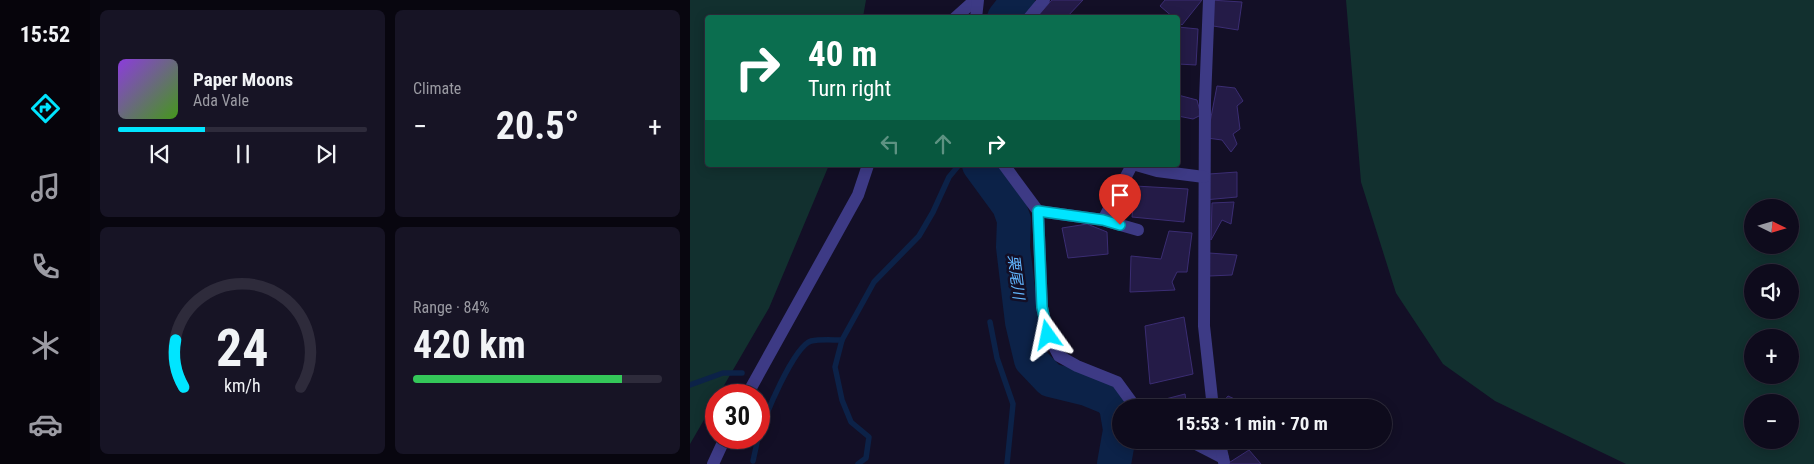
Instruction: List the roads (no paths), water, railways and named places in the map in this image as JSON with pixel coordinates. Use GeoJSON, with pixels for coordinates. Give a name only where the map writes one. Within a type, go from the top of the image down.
{"type":"FeatureCollection","features":[{"type":"Feature","properties":{"kind":"street"},"geometry":{"type":"LineString","coordinates":[[959,15],[977,0]]}},
{"type":"Feature","properties":{"kind":"street"},"geometry":{"type":"LineString","coordinates":[[976,15],[977,0]]}},
{"type":"Feature","properties":{"kind":"street"},"geometry":{"type":"LineString","coordinates":[[1032,15],[1044,0]]}},
{"type":"Feature","properties":{"kind":"street"},"geometry":{"type":"LineString","coordinates":[[1209,0],[1205,100],[1204,326],[1212,399]]}},
{"type":"Feature","properties":{"kind":"street"},"geometry":{"type":"LineString","coordinates":[[753,384],[858,196],[867,167]]}},
{"type":"Feature","properties":{"kind":"street"},"geometry":{"type":"LineString","coordinates":[[1005,167],[1038,211],[1042,307],[1048,335],[1059,356],[1076,366],[1117,382],[1129,399]]}},
{"type":"Feature","properties":{"kind":"street"},"geometry":{"type":"LineString","coordinates":[[1103,220],[1131,167]]}},
{"type":"Feature","properties":{"kind":"street"},"geometry":{"type":"LineString","coordinates":[[1143,167],[1157,171],[1204,177]]}},
{"type":"Feature","properties":{"kind":"street"},"geometry":{"type":"LineString","coordinates":[[1038,211],[1103,220],[1138,230]]}},
{"type":"Feature","properties":{"kind":"street"},"geometry":{"type":"LineString","coordinates":[[713,464],[720,449]]}},
{"type":"Feature","properties":{"kind":"street"},"geometry":{"type":"LineString","coordinates":[[1203,449],[1223,461]]}},
{"type":"Feature","properties":{"kind":"waterway","name":"栗尾川"},"geometry":{"type":"LineString","coordinates":[[1006,15],[1018,0]]}},
{"type":"Feature","properties":{"kind":"waterway","name":"栗尾川"},"geometry":{"type":"LineString","coordinates":[[858,464],[866,458],[869,437],[851,422],[842,400],[835,367],[842,340],[874,282],[919,236],[933,212],[949,177],[957,167]]}},
{"type":"Feature","properties":{"kind":"waterway","name":"栗尾川"},"geometry":{"type":"LineString","coordinates":[[980,167],[1009,206],[1014,220],[1013,247],[1022,322],[1031,360],[1050,380],[1087,389],[1109,398],[1116,406],[1120,430],[1114,464]]}},
{"type":"Feature","properties":{"kind":"waterway"},"geometry":{"type":"LineString","coordinates":[[990,322],[997,358],[1013,404],[1007,464]]}},
{"type":"Feature","properties":{"kind":"waterway"},"geometry":{"type":"LineString","coordinates":[[770,406],[788,369],[804,346],[815,340],[842,340]]}},
{"type":"Feature","properties":{"kind":"waterway"},"geometry":{"type":"LineString","coordinates":[[690,385],[723,373],[742,373]]}},
{"type":"Feature","properties":{"kind":"waterway"},"geometry":{"type":"LineString","coordinates":[[753,461],[756,449]]}}]}
